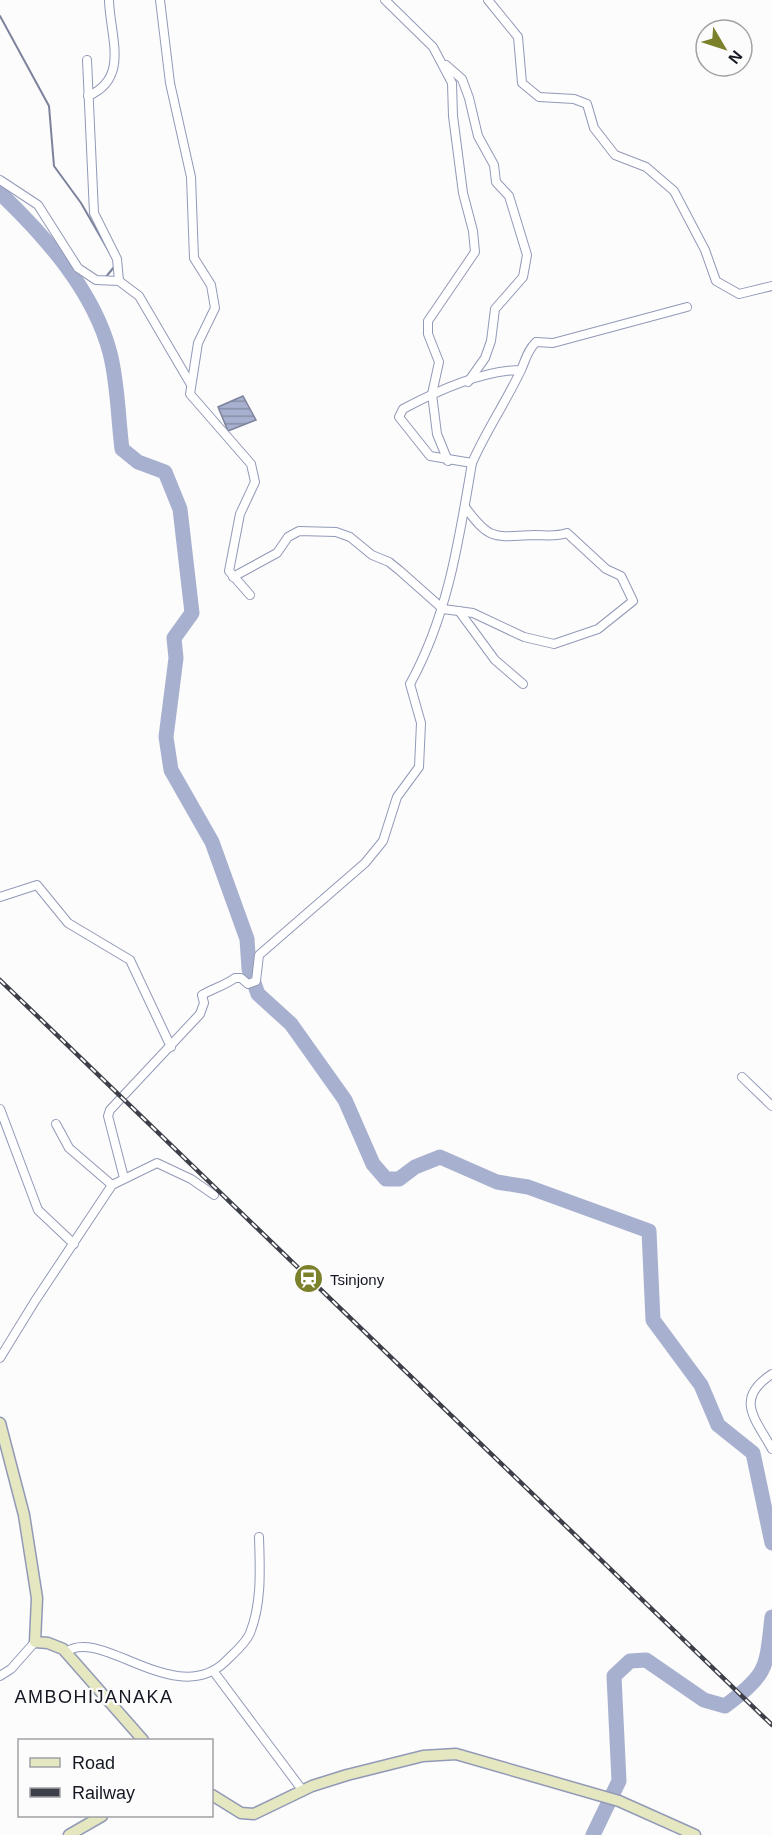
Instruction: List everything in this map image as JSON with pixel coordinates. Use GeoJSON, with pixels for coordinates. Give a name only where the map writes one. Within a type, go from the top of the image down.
{"type":"FeatureCollection","features":[{"type":"Feature","properties":{"kind":"street"},"geometry":{"type":"LineString","coordinates":[[88,96],[103,90],[111,80],[114,56],[109,0]]}},
{"type":"Feature","properties":{"kind":"street"},"geometry":{"type":"LineString","coordinates":[[160,0],[170,83],[190,177],[194,258],[211,285],[215,308],[198,343],[190,394],[251,464],[255,473],[255,482],[240,514],[229,571],[250,595]]}},
{"type":"Feature","properties":{"kind":"street"},"geometry":{"type":"LineString","coordinates":[[385,0],[433,47],[452,83],[458,161],[463,193],[473,231],[475,252],[428,321],[428,334],[439,362],[432,394],[438,434],[448,461]]}},
{"type":"Feature","properties":{"kind":"street"},"geometry":{"type":"LineString","coordinates":[[488,0],[518,37],[522,83],[539,97],[574,99],[587,104],[594,128],[615,155],[646,167],[674,191],[705,250],[716,281],[739,294],[772,286]]}},
{"type":"Feature","properties":{"kind":"street"},"geometry":{"type":"LineString","coordinates":[[87,60],[94,213],[117,259],[119,281]]}},
{"type":"Feature","properties":{"kind":"street"},"geometry":{"type":"LineString","coordinates":[[442,62],[462,79],[470,98],[478,136],[494,165],[496,182],[508,196],[527,255],[523,277],[495,309],[491,341],[485,358],[467,383]]}},
{"type":"Feature","properties":{"kind":"street"},"geometry":{"type":"LineString","coordinates":[[0,180],[38,205],[78,268],[96,280],[119,281],[139,296],[190,383]]}},
{"type":"Feature","properties":{"kind":"street"},"geometry":{"type":"LineString","coordinates":[[124,1178],[108,1116],[110,1110],[200,1014],[204,1003],[202,995],[216,986],[225,986],[235,978],[253,982],[259,955],[365,863],[383,841],[397,797],[418,767],[421,723],[410,684],[426,655],[443,609],[472,463],[521,370],[528,350],[536,342],[553,343],[687,307]]}},
{"type":"Feature","properties":{"kind":"street"},"geometry":{"type":"LineString","coordinates":[[472,463],[448,461],[430,456],[399,417],[402,409],[432,394],[506,370],[521,370]]}},
{"type":"Feature","properties":{"kind":"street"},"geometry":{"type":"LineString","coordinates":[[233,577],[277,553],[293,533],[299,531],[336,532],[350,537],[372,555],[389,562],[443,609],[473,613],[524,637],[554,644],[598,629],[633,602],[621,576],[606,569],[567,533],[556,537],[497,537],[487,532],[465,507]]}},
{"type":"Feature","properties":{"kind":"street"},"geometry":{"type":"LineString","coordinates":[[459,611],[495,660],[524,684]]}},
{"type":"Feature","properties":{"kind":"street"},"geometry":{"type":"LineString","coordinates":[[0,897],[37,885],[68,923],[130,960],[151,1011],[171,1047]]}},
{"type":"Feature","properties":{"kind":"street"},"geometry":{"type":"LineString","coordinates":[[742,1077],[772,1106]]}},
{"type":"Feature","properties":{"kind":"street"},"geometry":{"type":"LineString","coordinates":[[0,1109],[38,1210],[74,1244]]}},
{"type":"Feature","properties":{"kind":"street"},"geometry":{"type":"LineString","coordinates":[[56,1124],[65,1143],[112,1185]]}},
{"type":"Feature","properties":{"kind":"street"},"geometry":{"type":"LineString","coordinates":[[0,1358],[35,1300],[112,1185],[158,1163],[190,1179],[214,1195]]}},
{"type":"Feature","properties":{"kind":"street"},"geometry":{"type":"LineString","coordinates":[[772,1374],[753,1390],[749,1401],[752,1414],[772,1449]]}},
{"type":"Feature","properties":{"kind":"street"},"geometry":{"type":"LineString","coordinates":[[0,1423],[24,1515],[36,1588],[35,1642],[11,1669],[0,1676]]}},
{"type":"Feature","properties":{"kind":"street"},"geometry":{"type":"LineString","coordinates":[[66,1652],[71,1648],[101,1651],[177,1676],[197,1677],[214,1672],[250,1635],[260,1587],[259,1537]]}},
{"type":"Feature","properties":{"kind":"street"},"geometry":{"type":"LineString","coordinates":[[35,1642],[48,1642],[66,1652],[142,1739]]}},
{"type":"Feature","properties":{"kind":"street"},"geometry":{"type":"LineString","coordinates":[[214,1672],[303,1791]]}},
{"type":"Feature","properties":{"kind":"street"},"geometry":{"type":"LineString","coordinates":[[213,1796],[241,1813],[254,1814],[303,1791],[347,1775],[441,1753],[456,1754],[619,1801],[695,1835]]}},
{"type":"Feature","properties":{"kind":"street"},"geometry":{"type":"LineString","coordinates":[[69,1835],[82,1832],[100,1817]]}},
{"type":"Feature","properties":{"kind":"water"},"geometry":{"type":"Polygon","coordinates":[[[243,396],[256,420],[228,431],[218,407],[243,396]]]}},
{"type":"Feature","properties":{"kind":"waterway"},"geometry":{"type":"LineString","coordinates":[[0,16],[49,106],[54,166],[81,203],[115,262]]}},
{"type":"Feature","properties":{"kind":"waterway"},"geometry":{"type":"LineString","coordinates":[[0,193],[34,227],[80,286],[103,330],[110,353],[122,449],[138,462],[165,472],[180,509],[192,613],[174,638],[176,658],[166,737],[171,770],[212,842],[247,939],[249,969],[258,994],[291,1024],[345,1100],[373,1164],[386,1179],[399,1179],[415,1167],[440,1157],[497,1182],[528,1187],[649,1231],[653,1320],[701,1385],[718,1425],[753,1453],[772,1543]]}},
{"type":"Feature","properties":{"kind":"waterway"},"geometry":{"type":"LineString","coordinates":[[105,278],[114,267]]}},
{"type":"Feature","properties":{"kind":"waterway"},"geometry":{"type":"LineString","coordinates":[[593,1835],[619,1781],[614,1676],[630,1661],[646,1660],[704,1700],[725,1706],[750,1685],[763,1668],[772,1617]]}},
{"type":"Feature","properties":{"kind":"railway"},"geometry":{"type":"LineString","coordinates":[[0,980],[772,1725]]}},
{"type":"Feature","properties":{"kind":"place","name":"Tsinjony"},"geometry":{"type":"Point","coordinates":[309,1279]}},
{"type":"Feature","properties":{"kind":"district","name":"AMBOHIJANAKA"},"geometry":{"type":"Point","coordinates":[94,1697]}}]}
